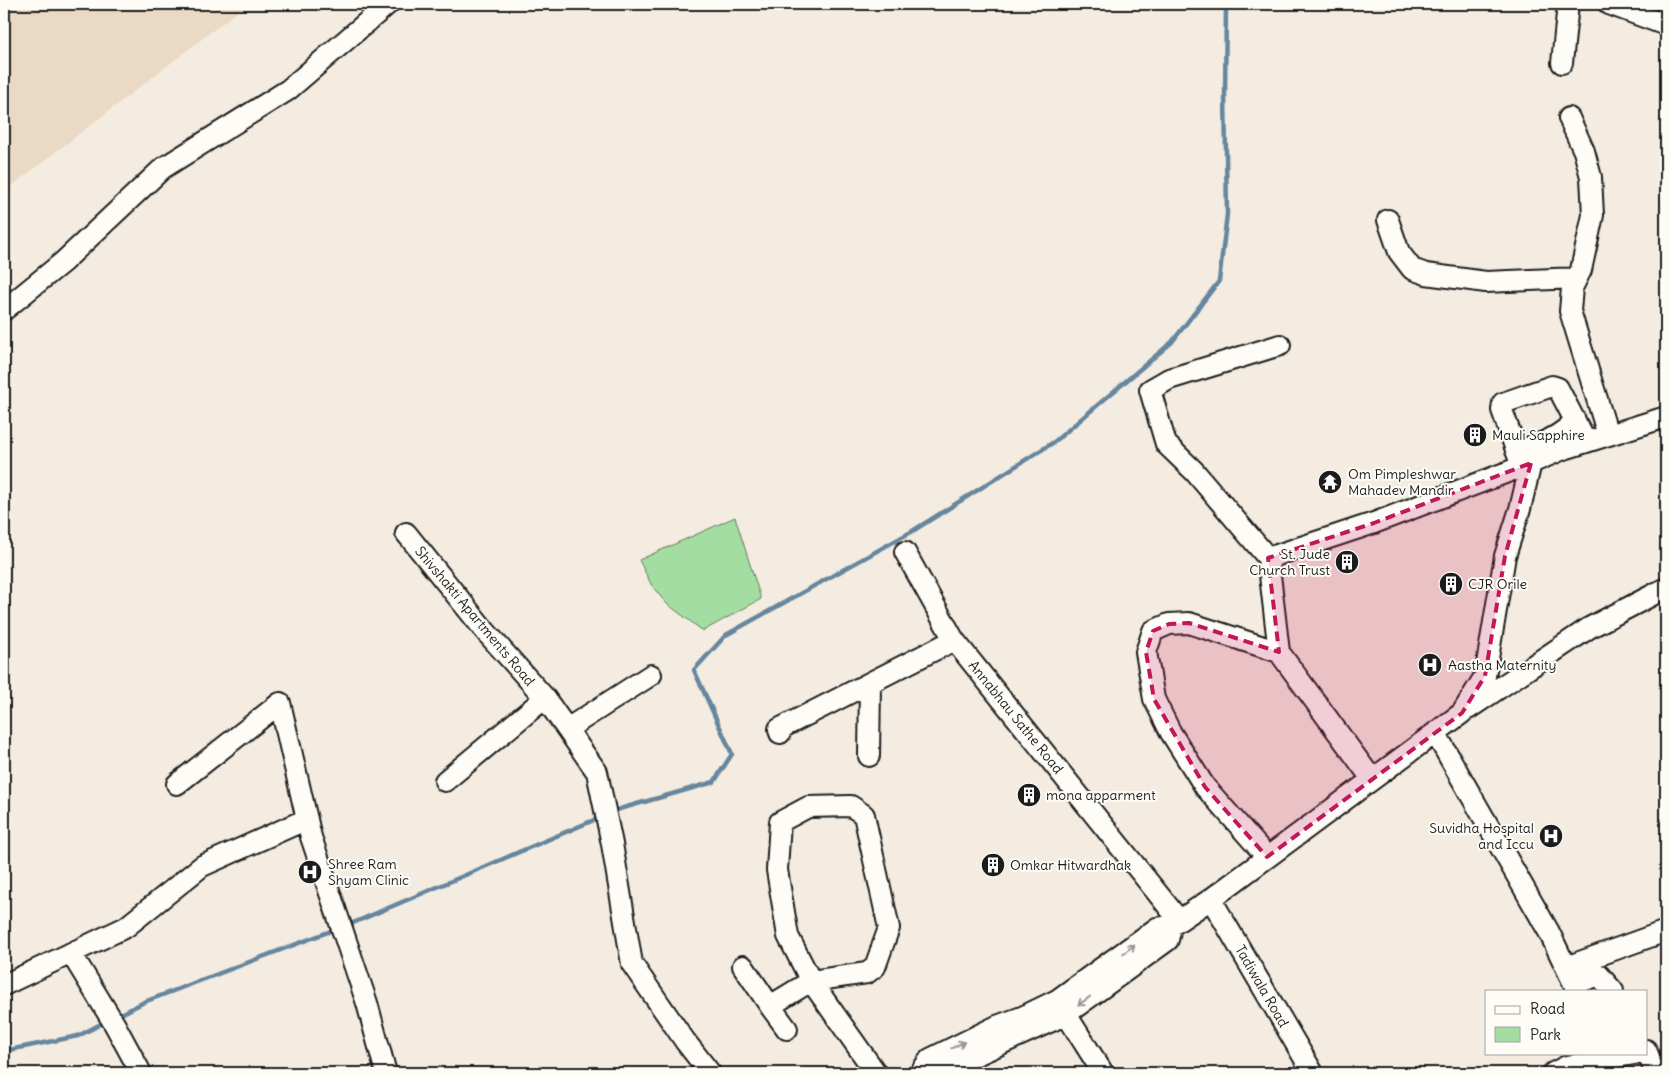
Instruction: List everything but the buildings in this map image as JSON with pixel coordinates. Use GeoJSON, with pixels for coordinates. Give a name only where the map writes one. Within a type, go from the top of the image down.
{"type":"FeatureCollection","features":[{"type":"Feature","properties":{"kind":"street"},"geometry":{"type":"LineString","coordinates":[[4,310],[63,262],[163,168],[288,90],[388,4]]}},
{"type":"Feature","properties":{"kind":"street"},"geometry":{"type":"LineString","coordinates":[[1562,63],[1568,4]]}},
{"type":"Feature","properties":{"kind":"street"},"geometry":{"type":"LineString","coordinates":[[1609,4],[1666,25]]}},
{"type":"Feature","properties":{"kind":"street"},"geometry":{"type":"LineString","coordinates":[[1569,118],[1584,150],[1591,177],[1593,216],[1581,270],[1572,288],[1570,311],[1608,435]]}},
{"type":"Feature","properties":{"kind":"street"},"geometry":{"type":"LineString","coordinates":[[1388,220],[1398,252],[1412,268],[1426,274],[1486,282],[1577,278]]}},
{"type":"Feature","properties":{"kind":"street"},"geometry":{"type":"LineString","coordinates":[[1280,345],[1169,379],[1150,390],[1166,444],[1194,471],[1268,558],[1279,652],[1372,779]]}},
{"type":"Feature","properties":{"kind":"street"},"geometry":{"type":"LineString","coordinates":[[1523,460],[1502,410],[1503,402],[1552,386],[1558,388],[1586,442]]}},
{"type":"Feature","properties":{"kind":"street"},"geometry":{"type":"LineString","coordinates":[[1268,558],[1374,523],[1523,460],[1666,417]]}},
{"type":"Feature","properties":{"kind":"street"},"geometry":{"type":"LineString","coordinates":[[1462,713],[1485,676],[1505,556],[1520,510],[1523,460],[1527,448],[1559,434],[1567,429],[1575,420]]}},
{"type":"Feature","properties":{"kind":"street","name":"Shivshakti Apartments Road"},"geometry":{"type":"LineString","coordinates":[[406,533],[486,632],[545,698],[597,772],[632,964],[684,1041],[710,1073]]}},
{"type":"Feature","properties":{"kind":"street","name":"Annabhau Sathe Road"},"geometry":{"type":"LineString","coordinates":[[905,552],[954,640],[1175,923]]}},
{"type":"Feature","properties":{"kind":"street"},"geometry":{"type":"LineString","coordinates":[[920,1073],[930,1059],[993,1038],[1061,1007],[1102,978],[1168,940],[1175,923],[1211,899],[1462,713],[1589,628],[1666,588]]}},
{"type":"Feature","properties":{"kind":"street"},"geometry":{"type":"LineString","coordinates":[[1266,857],[1205,787],[1171,733],[1154,699],[1146,652],[1153,631],[1169,624],[1189,623],[1279,652]]}},
{"type":"Feature","properties":{"kind":"street"},"geometry":{"type":"LineString","coordinates":[[780,731],[954,640]]}},
{"type":"Feature","properties":{"kind":"street"},"geometry":{"type":"LineString","coordinates":[[567,729],[651,675]]}},
{"type":"Feature","properties":{"kind":"street"},"geometry":{"type":"LineString","coordinates":[[869,756],[870,683]]}},
{"type":"Feature","properties":{"kind":"street","name":"Shivshakti Apartments Road"},"geometry":{"type":"LineString","coordinates":[[445,781],[545,698]]}},
{"type":"Feature","properties":{"kind":"street"},"geometry":{"type":"LineString","coordinates":[[177,784],[280,703],[312,837],[367,1002],[386,1073]]}},
{"type":"Feature","properties":{"kind":"street"},"geometry":{"type":"LineString","coordinates":[[1436,734],[1549,932],[1574,984],[1599,975],[1611,990]]}},
{"type":"Feature","properties":{"kind":"street"},"geometry":{"type":"LineString","coordinates":[[770,1006],[810,980],[867,973],[874,967],[890,928],[864,816],[851,806],[808,808],[780,822],[777,870],[788,936],[810,980],[876,1073]]}},
{"type":"Feature","properties":{"kind":"street"},"geometry":{"type":"LineString","coordinates":[[4,985],[126,927],[202,866],[307,819]]}},
{"type":"Feature","properties":{"kind":"street","name":"Tadiwala Road"},"geometry":{"type":"LineString","coordinates":[[1211,899],[1314,1073]]}},
{"type":"Feature","properties":{"kind":"street"},"geometry":{"type":"LineString","coordinates":[[1566,967],[1666,931]]}},
{"type":"Feature","properties":{"kind":"street"},"geometry":{"type":"LineString","coordinates":[[71,953],[115,1025],[141,1073]]}},
{"type":"Feature","properties":{"kind":"street"},"geometry":{"type":"LineString","coordinates":[[743,966],[787,1029]]}},
{"type":"Feature","properties":{"kind":"street"},"geometry":{"type":"LineString","coordinates":[[1061,1007],[1104,1073]]}},
{"type":"Feature","properties":{"kind":"street"},"geometry":{"type":"LineString","coordinates":[[926,1073],[939,1072],[993,1038]]}},
{"type":"Feature","properties":{"kind":"street"},"geometry":{"type":"LineString","coordinates":[[1553,1073],[1567,1066],[1634,1054]]}},
{"type":"Feature","properties":{"kind":"street"},"geometry":{"type":"LineString","coordinates":[[1646,1054],[1656,1073]]}},
{"type":"Feature","properties":{"kind":"highlighted area"},"geometry":{"type":"Polygon","coordinates":[[[1531,463],[1505,556],[1485,676],[1462,713],[1267,857],[1205,787],[1154,699],[1146,652],[1153,631],[1169,624],[1189,623],[1279,652],[1268,558],[1374,523],[1531,463]]]}},
{"type":"Feature","properties":{"kind":"shaded area"},"geometry":{"type":"Polygon","coordinates":[[[4,4],[247,4],[4,192],[4,4]]]}},
{"type":"Feature","properties":{"kind":"green space"},"geometry":{"type":"Polygon","coordinates":[[[735,517],[761,599],[703,631],[666,603],[652,586],[639,560],[735,517]]]}},
{"type":"Feature","properties":{"kind":"waterway"},"geometry":{"type":"LineString","coordinates":[[610,813],[714,782],[732,754],[694,670],[726,635],[911,532],[1054,442],[1172,342],[1219,281],[1227,214],[1226,4]]}},
{"type":"Feature","properties":{"kind":"waterway"},"geometry":{"type":"LineString","coordinates":[[346,926],[601,817]]}},
{"type":"Feature","properties":{"kind":"waterway"},"geometry":{"type":"LineString","coordinates":[[123,1013],[144,1002],[336,929]]}},
{"type":"Feature","properties":{"kind":"waterway"},"geometry":{"type":"LineString","coordinates":[[4,1051],[78,1036],[99,1025]]}},
{"type":"Feature","properties":{"kind":"place","name":"Mauli Sapphire"},"geometry":{"type":"Point","coordinates":[1475,435]}},
{"type":"Feature","properties":{"kind":"place","name":"Om Pimpleshwar Mahadev Mandir"},"geometry":{"type":"Point","coordinates":[1330,482]}},
{"type":"Feature","properties":{"kind":"place","name":"St. Jude Church Trust"},"geometry":{"type":"Point","coordinates":[1347,562]}},
{"type":"Feature","properties":{"kind":"place","name":"CJR Orile"},"geometry":{"type":"Point","coordinates":[1451,584]}},
{"type":"Feature","properties":{"kind":"place","name":"Aastha Maternity"},"geometry":{"type":"Point","coordinates":[1430,665]}},
{"type":"Feature","properties":{"kind":"place","name":"mona apparment"},"geometry":{"type":"Point","coordinates":[1029,795]}},
{"type":"Feature","properties":{"kind":"place","name":"Suvidha Hospital and Iccu"},"geometry":{"type":"Point","coordinates":[1551,836]}},
{"type":"Feature","properties":{"kind":"place","name":"Omkar Hitwardhak"},"geometry":{"type":"Point","coordinates":[993,865]}},
{"type":"Feature","properties":{"kind":"place","name":"Shree Ram Shyam Clinic"},"geometry":{"type":"Point","coordinates":[310,872]}}]}
